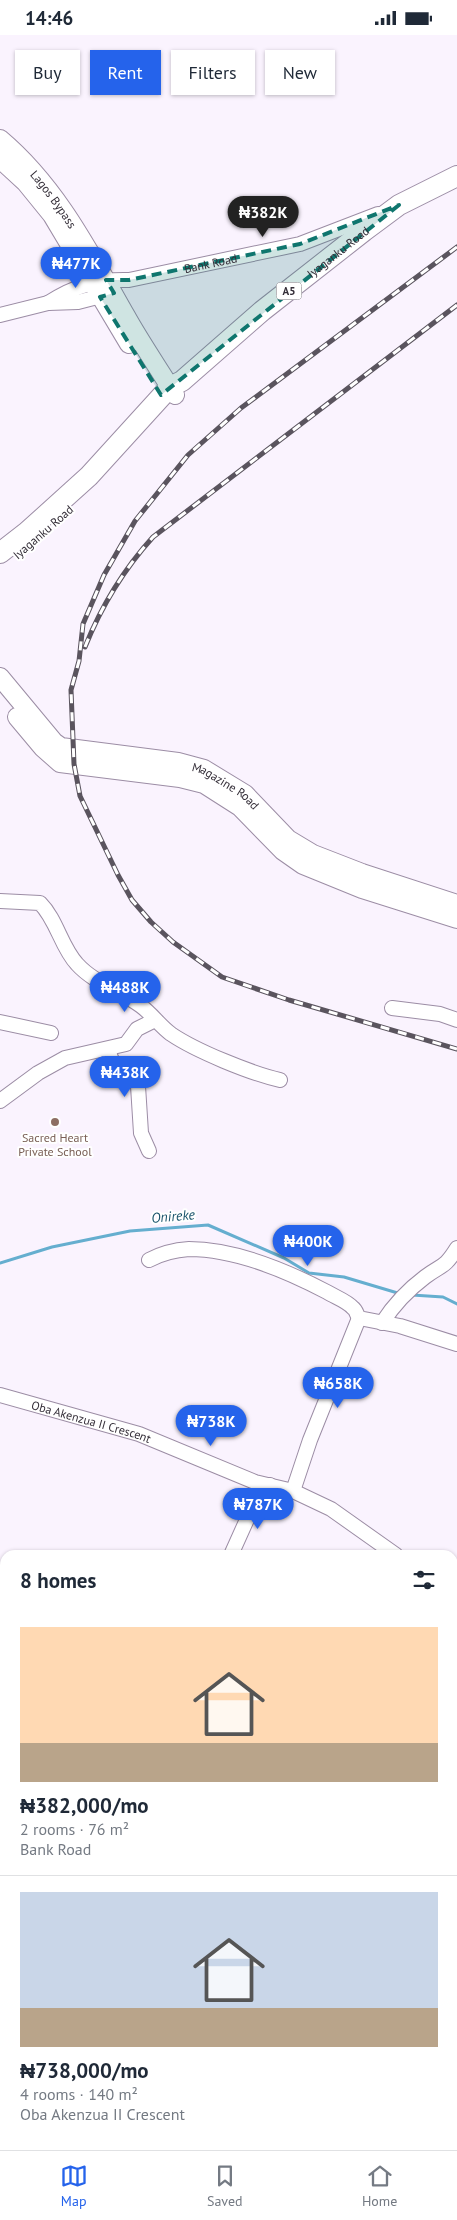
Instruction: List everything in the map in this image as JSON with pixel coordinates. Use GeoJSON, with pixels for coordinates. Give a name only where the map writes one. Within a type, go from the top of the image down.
{"type":"FeatureCollection","features":[{"type":"Feature","properties":{"kind":"highway","name":"Iyaganku Road"},"geometry":{"type":"LineString","coordinates":[[0,553],[27,532],[89,476],[171,393],[262,311],[399,205],[457,176]]}},
{"type":"Feature","properties":{"kind":"highway","name":"Iyaganku Road"},"geometry":{"type":"LineString","coordinates":[[0,569],[32,543],[76,502],[150,426],[171,393]]}},
{"type":"Feature","properties":{"kind":"main road","name":"Lagos Bypass"},"geometry":{"type":"LineString","coordinates":[[0,139],[47,187],[82,237],[103,288]]}},
{"type":"Feature","properties":{"kind":"main road","name":"Lagos Bypass"},"geometry":{"type":"LineString","coordinates":[[0,159],[26,183],[52,215],[70,244],[103,288],[171,393]]}},
{"type":"Feature","properties":{"kind":"main road"},"geometry":{"type":"LineString","coordinates":[[0,677],[54,750]]}},
{"type":"Feature","properties":{"kind":"main road"},"geometry":{"type":"LineString","coordinates":[[0,695],[54,750]]}},
{"type":"Feature","properties":{"kind":"main road","name":"Magazine Road"},"geometry":{"type":"LineString","coordinates":[[54,750],[60,747],[178,761],[204,769],[245,794],[288,839],[305,850],[424,901],[457,919]]}},
{"type":"Feature","properties":{"kind":"main road","name":"Magazine Road"},"geometry":{"type":"LineString","coordinates":[[424,901],[457,904]]}},
{"type":"Feature","properties":{"kind":"street","name":"Bank Road"},"geometry":{"type":"LineString","coordinates":[[0,315],[48,303],[64,293],[103,288],[300,244],[399,205]]}},
{"type":"Feature","properties":{"kind":"street"},"geometry":{"type":"LineString","coordinates":[[0,901],[40,903],[47,911],[70,955],[81,968],[141,1006],[155,1020],[184,1042],[261,1075],[280,1080]]}},
{"type":"Feature","properties":{"kind":"street"},"geometry":{"type":"LineString","coordinates":[[392,1008],[440,1014],[457,1020]]}},
{"type":"Feature","properties":{"kind":"street"},"geometry":{"type":"LineString","coordinates":[[0,1101],[38,1073],[65,1058],[126,1044],[137,1029],[155,1020]]}},
{"type":"Feature","properties":{"kind":"street"},"geometry":{"type":"LineString","coordinates":[[0,1021],[51,1033]]}},
{"type":"Feature","properties":{"kind":"street"},"geometry":{"type":"LineString","coordinates":[[109,1049],[110,1059],[114,1065],[135,1079],[138,1085],[141,1133],[149,1151]]}},
{"type":"Feature","properties":{"kind":"street"},"geometry":{"type":"LineString","coordinates":[[148,1260],[173,1251],[189,1249],[207,1250],[244,1259],[277,1268],[344,1301],[353,1308],[359,1318],[445,1338],[457,1344]]}},
{"type":"Feature","properties":{"kind":"street"},"geometry":{"type":"LineString","coordinates":[[382,1323],[390,1311],[425,1277],[447,1264],[457,1249]]}},
{"type":"Feature","properties":{"kind":"street"},"geometry":{"type":"LineString","coordinates":[[293,1491],[310,1441],[359,1318]]}},
{"type":"Feature","properties":{"kind":"street","name":"Oba Akenzua II Crescent"},"geometry":{"type":"LineString","coordinates":[[0,1395],[139,1433],[255,1481],[293,1491],[331,1509],[389,1550]]}},
{"type":"Feature","properties":{"kind":"street"},"geometry":{"type":"LineString","coordinates":[[233,1550],[262,1486],[270,1485]]}},
{"type":"Feature","properties":{"kind":"highlighted area"},"geometry":{"type":"Polygon","coordinates":[[[399,205],[161,395],[100,297],[114,293],[106,280],[129,280],[300,244],[399,205]]]}},
{"type":"Feature","properties":{"kind":"waterway","name":"Onireke"},"geometry":{"type":"LineString","coordinates":[[0,1263],[52,1247],[130,1231],[208,1225],[284,1258],[309,1273],[344,1277],[401,1294]]}},
{"type":"Feature","properties":{"kind":"waterway","name":"Onireke"},"geometry":{"type":"LineString","coordinates":[[412,1295],[443,1297],[457,1304]]}},
{"type":"Feature","properties":{"kind":"railway"},"geometry":{"type":"LineString","coordinates":[[457,247],[241,408],[188,455],[135,521],[104,575],[83,624],[79,661],[71,690],[74,764],[80,796],[132,900],[151,922],[173,942],[222,977],[289,1000],[457,1049]]}},
{"type":"Feature","properties":{"kind":"railway"},"geometry":{"type":"LineString","coordinates":[[85,647],[98,617],[114,589],[132,562],[153,537],[457,305]]}},
{"type":"Feature","properties":{"kind":"place","name":"Sacred Heart Private School"},"geometry":{"type":"Point","coordinates":[55,1122]}}]}
